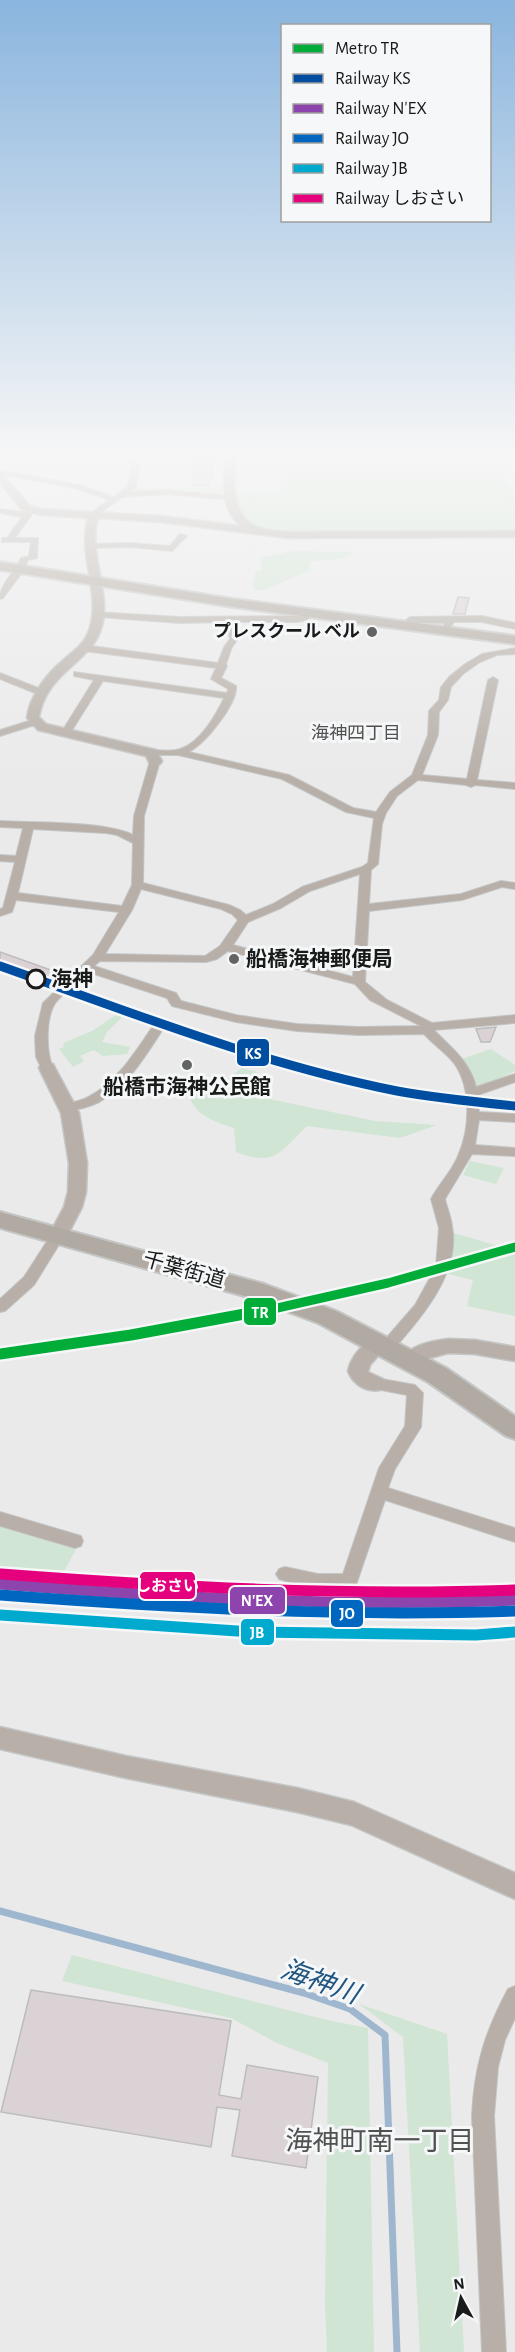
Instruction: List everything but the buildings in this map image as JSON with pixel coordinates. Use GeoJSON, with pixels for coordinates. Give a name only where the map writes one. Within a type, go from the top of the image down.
{"type":"FeatureCollection","features":[{"type":"Feature","properties":{"kind":"highway","name":"千葉街道"},"geometry":{"type":"LineString","coordinates":[[0,1220],[255,1290],[327,1317],[436,1375],[515,1430]]}},
{"type":"Feature","properties":{"kind":"main road"},"geometry":{"type":"LineString","coordinates":[[0,567],[309,612],[448,625],[515,640]]}},
{"type":"Feature","properties":{"kind":"street"},"geometry":{"type":"LineString","coordinates":[[0,596],[20,570],[23,562]]}},
{"type":"Feature","properties":{"kind":"street"},"geometry":{"type":"LineString","coordinates":[[90,562],[96,582],[98,614],[94,634],[84,648],[57,672],[43,693],[33,712],[35,722],[42,727],[153,757],[187,750],[210,728],[231,696],[233,688],[216,679],[223,666],[227,645],[234,639],[229,620]]}},
{"type":"Feature","properties":{"kind":"street"},"geometry":{"type":"LineString","coordinates":[[98,614],[180,620],[229,620],[298,619],[304,618],[309,612]]}},
{"type":"Feature","properties":{"kind":"street"},"geometry":{"type":"LineString","coordinates":[[410,620],[448,625],[482,620],[515,626]]}},
{"type":"Feature","properties":{"kind":"street"},"geometry":{"type":"LineString","coordinates":[[84,648],[223,666]]}},
{"type":"Feature","properties":{"kind":"street"},"geometry":{"type":"LineString","coordinates":[[416,777],[433,735],[435,711],[441,705],[446,687],[451,680],[487,654],[515,651]]}},
{"type":"Feature","properties":{"kind":"street"},"geometry":{"type":"LineString","coordinates":[[77,674],[231,696]]}},
{"type":"Feature","properties":{"kind":"street"},"geometry":{"type":"LineString","coordinates":[[0,676],[43,693]]}},
{"type":"Feature","properties":{"kind":"street"},"geometry":{"type":"LineString","coordinates":[[66,733],[100,678]]}},
{"type":"Feature","properties":{"kind":"street"},"geometry":{"type":"LineString","coordinates":[[471,784],[493,680]]}},
{"type":"Feature","properties":{"kind":"street"},"geometry":{"type":"LineString","coordinates":[[0,733],[35,722]]}},
{"type":"Feature","properties":{"kind":"street"},"geometry":{"type":"LineString","coordinates":[[177,752],[285,777],[350,810],[378,816]]}},
{"type":"Feature","properties":{"kind":"street"},"geometry":{"type":"LineString","coordinates":[[0,1307],[29,1281],[73,1207],[77,1192],[78,1163],[68,1108],[42,1057],[41,1036],[49,1003],[97,957],[126,910],[137,885],[141,802],[153,757]]}},
{"type":"Feature","properties":{"kind":"street"},"geometry":{"type":"LineString","coordinates":[[97,957],[206,960],[216,957],[226,947],[244,920],[277,906],[306,889],[366,869],[373,864],[378,816],[400,786],[416,777],[471,784],[515,786]]}},
{"type":"Feature","properties":{"kind":"street"},"geometry":{"type":"LineString","coordinates":[[0,824],[106,830],[120,832],[139,842]]}},
{"type":"Feature","properties":{"kind":"street"},"geometry":{"type":"LineString","coordinates":[[0,913],[7,912],[30,826]]}},
{"type":"Feature","properties":{"kind":"street"},"geometry":{"type":"LineString","coordinates":[[0,858],[21,859]]}},
{"type":"Feature","properties":{"kind":"street"},"geometry":{"type":"LineString","coordinates":[[359,982],[366,869]]}},
{"type":"Feature","properties":{"kind":"street"},"geometry":{"type":"LineString","coordinates":[[364,908],[462,897],[501,884],[515,886]]}},
{"type":"Feature","properties":{"kind":"street"},"geometry":{"type":"LineString","coordinates":[[137,885],[225,907],[236,912],[244,920]]}},
{"type":"Feature","properties":{"kind":"street"},"geometry":{"type":"LineString","coordinates":[[12,896],[126,910]]}},
{"type":"Feature","properties":{"kind":"street"},"geometry":{"type":"LineString","coordinates":[[226,947],[359,982],[373,998],[417,1017],[429,1028],[457,1059],[468,1077],[473,1092],[472,1116],[465,1156],[444,1184],[438,1199],[446,1228],[443,1267],[421,1308],[383,1345],[360,1362],[358,1370],[359,1376],[366,1382],[410,1389],[416,1393],[413,1427],[387,1468],[381,1492],[350,1580],[338,1583],[317,1582],[285,1574]]}},
{"type":"Feature","properties":{"kind":"street"},"geometry":{"type":"LineString","coordinates":[[85,967],[172,996],[176,1003],[197,1010],[270,1025],[334,1031],[429,1028],[515,1019]]}},
{"type":"Feature","properties":{"kind":"street"},"geometry":{"type":"LineString","coordinates":[[68,1108],[93,1100],[108,1090],[145,1047],[157,1029]]}},
{"type":"Feature","properties":{"kind":"street"},"geometry":{"type":"LineString","coordinates":[[473,1092],[515,1078]]}},
{"type":"Feature","properties":{"kind":"street"},"geometry":{"type":"LineString","coordinates":[[472,1116],[515,1118]]}},
{"type":"Feature","properties":{"kind":"street"},"geometry":{"type":"LineString","coordinates":[[466,1149],[515,1152]]}},
{"type":"Feature","properties":{"kind":"street"},"geometry":{"type":"LineString","coordinates":[[411,1360],[420,1353],[443,1346],[480,1348],[515,1354]]}},
{"type":"Feature","properties":{"kind":"street"},"geometry":{"type":"LineString","coordinates":[[381,1492],[515,1536]]}},
{"type":"Feature","properties":{"kind":"street"},"geometry":{"type":"LineString","coordinates":[[0,1519],[75,1541]]}},
{"type":"Feature","properties":{"kind":"street"},"geometry":{"type":"LineString","coordinates":[[0,1738],[126,1767],[297,1800],[354,1814],[515,1886]]}},
{"type":"Feature","properties":{"kind":"street"},"geometry":{"type":"LineString","coordinates":[[494,2352],[483,2092],[490,2050],[497,2030],[515,1996]]}},
{"type":"Feature","properties":{"kind":"green space"},"geometry":{"type":"Polygon","coordinates":[[[261,562],[311,562],[309,565],[311,570],[264,590],[255,590],[252,585],[256,571],[262,571],[261,562]]]}},
{"type":"Feature","properties":{"kind":"green space"},"geometry":{"type":"Polygon","coordinates":[[[116,1015],[122,1017],[107,1032],[102,1042],[130,1047],[127,1054],[103,1056],[94,1050],[80,1056],[84,1061],[73,1067],[59,1049],[64,1047],[63,1043],[92,1031],[116,1015]]]}},
{"type":"Feature","properties":{"kind":"green space"},"geometry":{"type":"Polygon","coordinates":[[[491,1049],[515,1065],[515,1071],[478,1089],[461,1059],[491,1049]]]}},
{"type":"Feature","properties":{"kind":"green space"},"geometry":{"type":"Polygon","coordinates":[[[242,1068],[258,1072],[251,1095],[375,1121],[437,1125],[400,1138],[307,1126],[276,1154],[260,1158],[249,1156],[236,1152],[234,1128],[205,1116],[194,1105],[188,1090],[210,1092],[242,1068]]]}},
{"type":"Feature","properties":{"kind":"green space"},"geometry":{"type":"Polygon","coordinates":[[[470,1161],[504,1168],[496,1184],[463,1175],[470,1161]]]}},
{"type":"Feature","properties":{"kind":"green space"},"geometry":{"type":"Polygon","coordinates":[[[450,1232],[515,1251],[515,1316],[467,1306],[473,1280],[445,1273],[450,1232]]]}},
{"type":"Feature","properties":{"kind":"green space"},"geometry":{"type":"Polygon","coordinates":[[[0,1526],[76,1549],[59,1581],[0,1576],[0,1526]]]}},
{"type":"Feature","properties":{"kind":"green space"},"geometry":{"type":"Polygon","coordinates":[[[72,1955],[327,2020],[368,2028],[374,2352],[327,2352],[325,2304],[328,2063],[277,2043],[231,2018],[62,1981],[72,1955]]]}},
{"type":"Feature","properties":{"kind":"green space"},"geometry":{"type":"Polygon","coordinates":[[[359,2004],[447,2034],[464,2352],[420,2352],[403,2037],[359,2004]]]}},
{"type":"Feature","properties":{"kind":"waterway","name":"海神川"},"geometry":{"type":"LineString","coordinates":[[0,1911],[304,1993],[350,2009],[385,2035],[397,2352]]}},
{"type":"Feature","properties":{"kind":"metro line","name":"TR"},"geometry":{"type":"LineString","coordinates":[[0,1354],[131,1335],[260,1312],[388,1283],[515,1247]]}},
{"type":"Feature","properties":{"kind":"rail line","name":"KS"},"geometry":{"type":"LineString","coordinates":[[0,966],[188,1032],[284,1062],[414,1094],[515,1106]]}},
{"type":"Feature","properties":{"kind":"rail line","name":"しおさい"},"geometry":{"type":"LineString","coordinates":[[1,1574],[193,1587],[322,1592],[514,1590]]}},
{"type":"Feature","properties":{"kind":"rail line","name":"N'EX"},"geometry":{"type":"LineString","coordinates":[[0,1584],[129,1594],[322,1603],[515,1600]]}},
{"type":"Feature","properties":{"kind":"rail line","name":"JO"},"geometry":{"type":"LineString","coordinates":[[0,1595],[193,1608],[322,1613],[515,1611]]}},
{"type":"Feature","properties":{"kind":"rail line","name":"JB"},"geometry":{"type":"LineString","coordinates":[[0,1615],[252,1632],[476,1635],[515,1632]]}},
{"type":"Feature","properties":{"kind":"place","name":"プレスクール ベル"},"geometry":{"type":"Point","coordinates":[372,632]}},
{"type":"Feature","properties":{"kind":"place","name":"船橋海神郵便局"},"geometry":{"type":"Point","coordinates":[234,959]}},
{"type":"Feature","properties":{"kind":"place","name":"海神"},"geometry":{"type":"Point","coordinates":[36,979]}},
{"type":"Feature","properties":{"kind":"place","name":"船橋市海神公民館"},"geometry":{"type":"Point","coordinates":[187,1065]}},
{"type":"Feature","properties":{"kind":"district","name":"海神四丁目"},"geometry":{"type":"Point","coordinates":[356,734]}},
{"type":"Feature","properties":{"kind":"district","name":"海神町南一丁目"},"geometry":{"type":"Point","coordinates":[380,2141]}}]}
